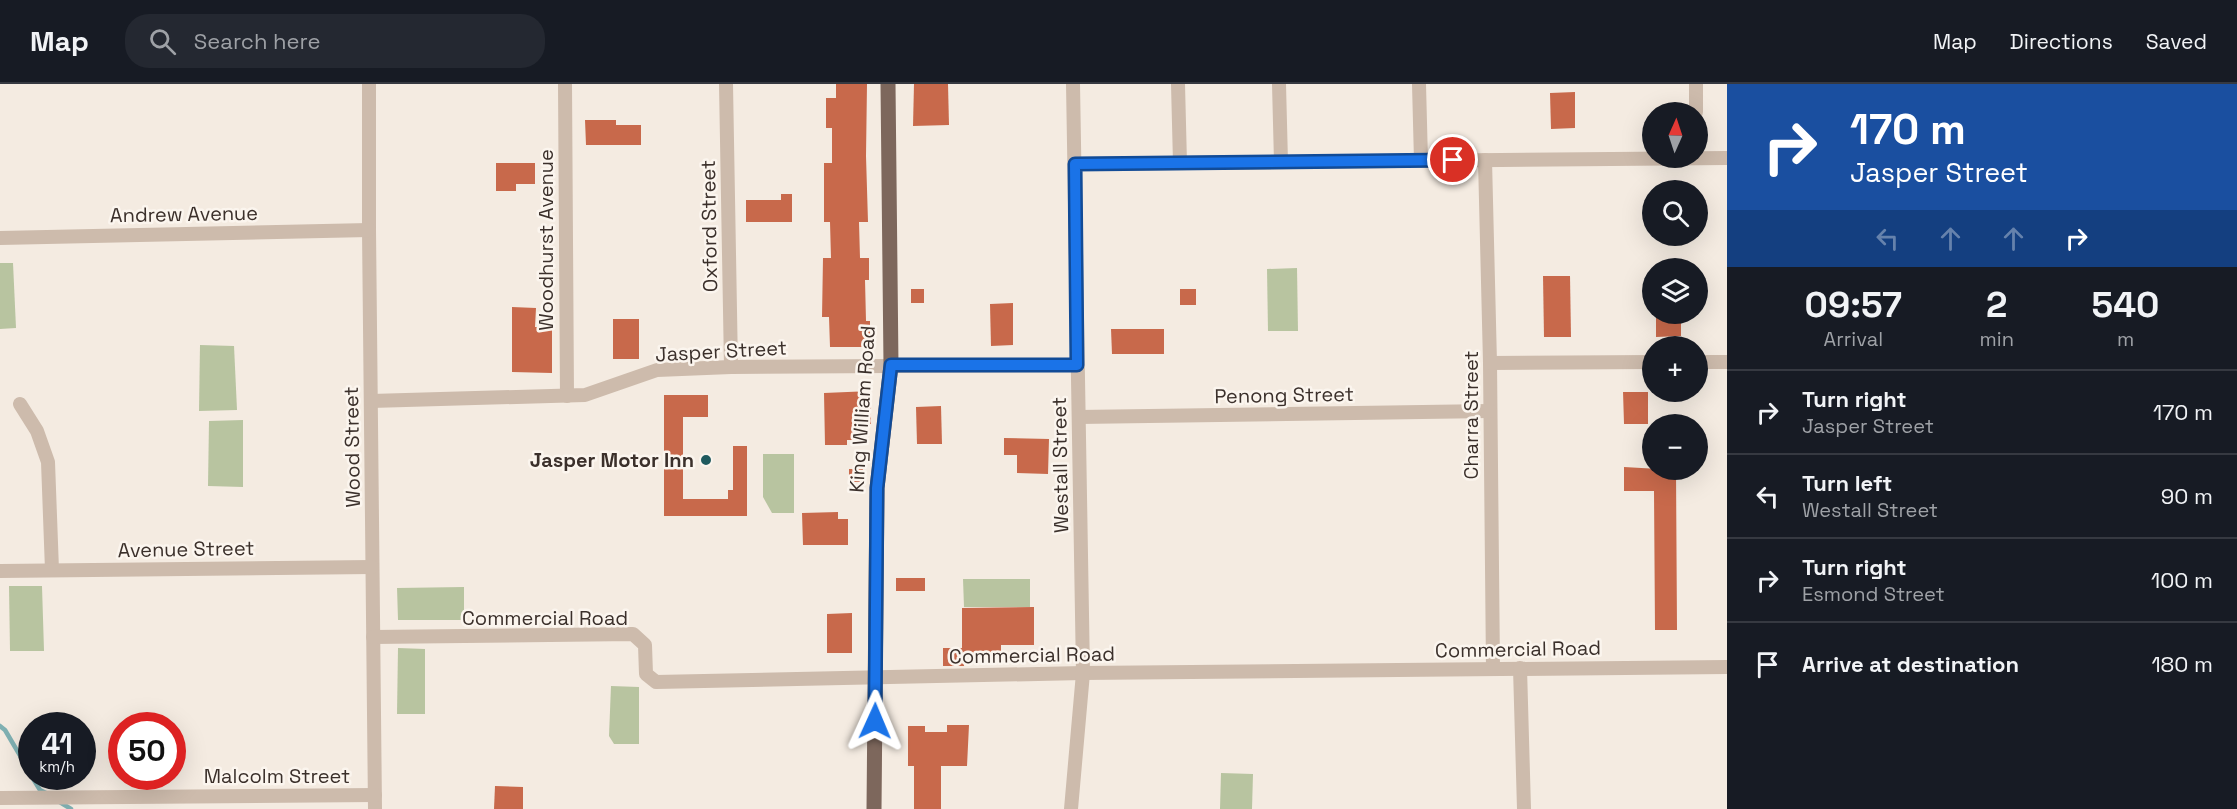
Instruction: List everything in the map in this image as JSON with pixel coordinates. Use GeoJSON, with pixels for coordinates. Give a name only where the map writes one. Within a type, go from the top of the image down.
{"type":"FeatureCollection","features":[{"type":"Feature","properties":{"kind":"main road","name":"King William Road"},"geometry":{"type":"LineString","coordinates":[[874,809],[877,488],[891,365],[888,84]]}},
{"type":"Feature","properties":{"kind":"street","name":"Wood Street"},"geometry":{"type":"LineString","coordinates":[[369,84],[375,802]]}},
{"type":"Feature","properties":{"kind":"street","name":"Woodhurst Avenue"},"geometry":{"type":"LineString","coordinates":[[565,84],[567,396]]}},
{"type":"Feature","properties":{"kind":"street","name":"Oxford Street"},"geometry":{"type":"LineString","coordinates":[[726,84],[731,367]]}},
{"type":"Feature","properties":{"kind":"street","name":"Westall Street"},"geometry":{"type":"LineString","coordinates":[[1071,809],[1083,673],[1073,84]]}},
{"type":"Feature","properties":{"kind":"street"},"geometry":{"type":"LineString","coordinates":[[1178,84],[1180,163]]}},
{"type":"Feature","properties":{"kind":"street"},"geometry":{"type":"LineString","coordinates":[[1280,84],[1281,162]]}},
{"type":"Feature","properties":{"kind":"street"},"geometry":{"type":"LineString","coordinates":[[1419,84],[1420,161]]}},
{"type":"Feature","properties":{"kind":"street"},"geometry":{"type":"LineString","coordinates":[[1696,84],[1696,102]]}},
{"type":"Feature","properties":{"kind":"street"},"geometry":{"type":"LineString","coordinates":[[1708,158],[1727,158]]}},
{"type":"Feature","properties":{"kind":"street"},"geometry":{"type":"LineString","coordinates":[[1075,164],[1642,159]]}},
{"type":"Feature","properties":{"kind":"street","name":"Charra Street"},"geometry":{"type":"LineString","coordinates":[[1485,160],[1490,363],[1493,669]]}},
{"type":"Feature","properties":{"kind":"street","name":"Andrew Avenue"},"geometry":{"type":"LineString","coordinates":[[0,238],[369,230]]}},
{"type":"Feature","properties":{"kind":"street"},"geometry":{"type":"LineString","coordinates":[[1490,363],[1642,362]]}},
{"type":"Feature","properties":{"kind":"street"},"geometry":{"type":"LineString","coordinates":[[1708,362],[1727,362]]}},
{"type":"Feature","properties":{"kind":"street","name":"Jasper Street"},"geometry":{"type":"LineString","coordinates":[[371,401],[567,396],[585,394],[657,370],[891,365],[1077,365]]}},
{"type":"Feature","properties":{"kind":"street"},"geometry":{"type":"LineString","coordinates":[[20,404],[38,431],[48,462],[52,570]]}},
{"type":"Feature","properties":{"kind":"street","name":"Penong Street"},"geometry":{"type":"LineString","coordinates":[[1079,417],[1490,411]]}},
{"type":"Feature","properties":{"kind":"street","name":"Avenue Street"},"geometry":{"type":"LineString","coordinates":[[0,570],[372,567]]}},
{"type":"Feature","properties":{"kind":"street","name":"Commercial Road"},"geometry":{"type":"LineString","coordinates":[[373,638],[633,634],[645,645],[646,674],[656,682],[1083,673],[1727,668]]}},
{"type":"Feature","properties":{"kind":"street"},"geometry":{"type":"LineString","coordinates":[[1520,668],[1524,809]]}},
{"type":"Feature","properties":{"kind":"street","name":"Malcolm Street"},"geometry":{"type":"LineString","coordinates":[[0,798],[375,802]]}},
{"type":"Feature","properties":{"kind":"green space"},"geometry":{"type":"Polygon","coordinates":[[[0,263],[13,263],[16,328],[0,329],[0,263]]]}},
{"type":"Feature","properties":{"kind":"green space"},"geometry":{"type":"Polygon","coordinates":[[[1297,268],[1298,331],[1268,331],[1267,269],[1297,268]]]}},
{"type":"Feature","properties":{"kind":"green space"},"geometry":{"type":"Polygon","coordinates":[[[200,345],[234,346],[237,410],[199,411],[200,345]]]}},
{"type":"Feature","properties":{"kind":"green space"},"geometry":{"type":"Polygon","coordinates":[[[243,420],[243,487],[208,486],[209,421],[243,420]]]}},
{"type":"Feature","properties":{"kind":"green space"},"geometry":{"type":"Polygon","coordinates":[[[763,454],[794,454],[794,513],[772,513],[763,497],[763,454]]]}},
{"type":"Feature","properties":{"kind":"green space"},"geometry":{"type":"Polygon","coordinates":[[[963,579],[1030,579],[1030,607],[964,607],[963,579]]]}},
{"type":"Feature","properties":{"kind":"green space"},"geometry":{"type":"Polygon","coordinates":[[[9,586],[42,586],[44,651],[10,651],[9,586]]]}},
{"type":"Feature","properties":{"kind":"green space"},"geometry":{"type":"Polygon","coordinates":[[[464,587],[464,620],[398,620],[397,588],[464,587]]]}},
{"type":"Feature","properties":{"kind":"green space"},"geometry":{"type":"Polygon","coordinates":[[[398,648],[425,649],[425,714],[397,714],[398,648]]]}},
{"type":"Feature","properties":{"kind":"green space"},"geometry":{"type":"Polygon","coordinates":[[[611,686],[639,687],[639,744],[614,744],[609,736],[611,686]]]}},
{"type":"Feature","properties":{"kind":"green space"},"geometry":{"type":"Polygon","coordinates":[[[1221,773],[1253,774],[1252,809],[1220,809],[1221,773]]]}},
{"type":"Feature","properties":{"kind":"building"},"geometry":{"type":"Polygon","coordinates":[[[836,84],[867,84],[868,222],[859,222],[860,258],[869,258],[869,280],[865,280],[866,321],[870,321],[870,347],[830,347],[829,317],[822,317],[823,258],[831,258],[830,222],[824,222],[824,163],[832,163],[832,128],[826,128],[826,98],[836,98],[836,84]]]}},
{"type":"Feature","properties":{"kind":"building"},"geometry":{"type":"Polygon","coordinates":[[[914,84],[948,84],[949,125],[913,126],[914,84]]]}},
{"type":"Feature","properties":{"kind":"building"},"geometry":{"type":"Polygon","coordinates":[[[1575,92],[1575,128],[1551,129],[1550,93],[1575,92]]]}},
{"type":"Feature","properties":{"kind":"building"},"geometry":{"type":"Polygon","coordinates":[[[585,120],[616,120],[616,125],[641,125],[641,145],[586,145],[585,120]]]}},
{"type":"Feature","properties":{"kind":"building"},"geometry":{"type":"Polygon","coordinates":[[[496,163],[535,163],[535,184],[516,184],[516,191],[496,191],[496,163]]]}},
{"type":"Feature","properties":{"kind":"building"},"geometry":{"type":"Polygon","coordinates":[[[781,194],[792,194],[792,222],[746,222],[746,200],[781,200],[781,194]]]}},
{"type":"Feature","properties":{"kind":"building"},"geometry":{"type":"Polygon","coordinates":[[[1543,276],[1570,276],[1571,337],[1544,337],[1543,276]]]}},
{"type":"Feature","properties":{"kind":"building"},"geometry":{"type":"Polygon","coordinates":[[[911,289],[924,289],[924,303],[911,303],[911,289]]]}},
{"type":"Feature","properties":{"kind":"building"},"geometry":{"type":"Polygon","coordinates":[[[1180,289],[1196,289],[1196,305],[1180,305],[1180,289]]]}},
{"type":"Feature","properties":{"kind":"building"},"geometry":{"type":"Polygon","coordinates":[[[1013,303],[1013,345],[991,346],[990,304],[1013,303]]]}},
{"type":"Feature","properties":{"kind":"building"},"geometry":{"type":"Polygon","coordinates":[[[512,307],[536,308],[535,327],[552,327],[552,373],[512,372],[512,307]]]}},
{"type":"Feature","properties":{"kind":"building"},"geometry":{"type":"Polygon","coordinates":[[[613,319],[639,319],[639,359],[613,359],[613,319]]]}},
{"type":"Feature","properties":{"kind":"building"},"geometry":{"type":"Polygon","coordinates":[[[1656,324],[1681,324],[1681,336],[1656,336],[1656,324]]]}},
{"type":"Feature","properties":{"kind":"building"},"geometry":{"type":"Polygon","coordinates":[[[1111,329],[1164,329],[1164,354],[1112,354],[1111,329]]]}},
{"type":"Feature","properties":{"kind":"building"},"geometry":{"type":"Polygon","coordinates":[[[871,391],[871,424],[866,424],[866,440],[847,440],[847,445],[825,445],[824,393],[871,391]]]}},
{"type":"Feature","properties":{"kind":"building"},"geometry":{"type":"Polygon","coordinates":[[[1623,392],[1642,392],[1642,402],[1648,402],[1648,414],[1642,414],[1642,424],[1624,424],[1623,392]]]}},
{"type":"Feature","properties":{"kind":"building"},"geometry":{"type":"Polygon","coordinates":[[[664,395],[708,395],[708,417],[683,417],[683,499],[728,499],[728,490],[733,490],[733,446],[747,446],[747,516],[664,516],[664,395]]]}},
{"type":"Feature","properties":{"kind":"building"},"geometry":{"type":"Polygon","coordinates":[[[941,406],[942,444],[917,444],[916,407],[941,406]]]}},
{"type":"Feature","properties":{"kind":"building"},"geometry":{"type":"Polygon","coordinates":[[[1004,438],[1049,439],[1048,474],[1017,473],[1017,455],[1004,455],[1004,438]]]}},
{"type":"Feature","properties":{"kind":"building"},"geometry":{"type":"Polygon","coordinates":[[[1624,467],[1642,468],[1642,480],[1676,480],[1677,630],[1655,630],[1654,491],[1624,491],[1624,467]]]}},
{"type":"Feature","properties":{"kind":"building"},"geometry":{"type":"Polygon","coordinates":[[[849,469],[863,469],[860,482],[849,482],[849,469]]]}},
{"type":"Feature","properties":{"kind":"building"},"geometry":{"type":"Polygon","coordinates":[[[838,512],[838,519],[848,519],[848,545],[803,545],[802,513],[838,512]]]}},
{"type":"Feature","properties":{"kind":"building"},"geometry":{"type":"Polygon","coordinates":[[[896,578],[925,578],[925,591],[896,591],[896,578]]]}},
{"type":"Feature","properties":{"kind":"building"},"geometry":{"type":"Polygon","coordinates":[[[1034,607],[1034,645],[1001,645],[1001,657],[964,657],[964,666],[943,666],[943,648],[962,648],[962,608],[1034,607]]]}},
{"type":"Feature","properties":{"kind":"building"},"geometry":{"type":"Polygon","coordinates":[[[852,613],[852,653],[827,653],[827,614],[852,613]]]}},
{"type":"Feature","properties":{"kind":"building"},"geometry":{"type":"Polygon","coordinates":[[[947,725],[969,725],[967,766],[941,766],[941,809],[914,809],[914,766],[908,766],[908,726],[925,726],[925,732],[947,732],[947,725]]]}},
{"type":"Feature","properties":{"kind":"building"},"geometry":{"type":"Polygon","coordinates":[[[495,786],[523,787],[523,809],[494,809],[495,786]]]}},
{"type":"Feature","properties":{"kind":"waterway"},"geometry":{"type":"LineString","coordinates":[[0,726],[5,730],[18,752]]}},
{"type":"Feature","properties":{"kind":"waterway"},"geometry":{"type":"LineString","coordinates":[[40,790],[46,793]]}},
{"type":"Feature","properties":{"kind":"waterway"},"geometry":{"type":"LineString","coordinates":[[58,801],[71,809]]}},
{"type":"Feature","properties":{"kind":"place","name":"Jasper Motor Inn"},"geometry":{"type":"Point","coordinates":[706,460]}},
{"type":"Feature","properties":{"kind":"route"},"geometry":{"type":"LineString","coordinates":[[875,721],[875,522],[891,365],[1077,365],[1075,164],[1453,160]]}}]}
